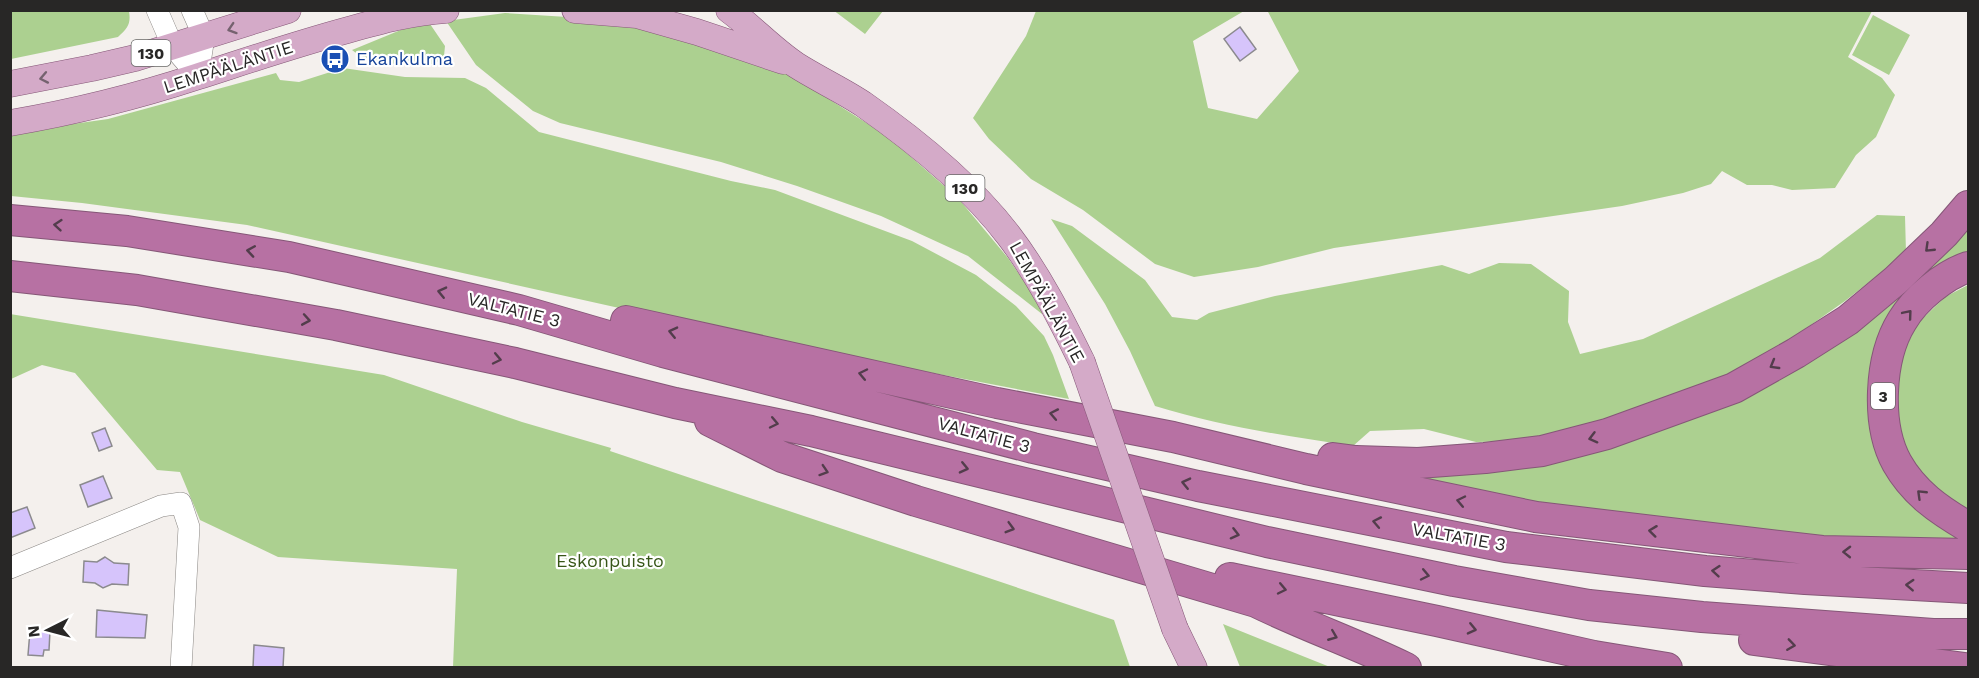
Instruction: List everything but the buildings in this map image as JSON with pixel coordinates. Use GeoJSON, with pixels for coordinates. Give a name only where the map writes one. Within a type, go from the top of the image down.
{"type":"FeatureCollection","features":[{"type":"Feature","properties":{"kind":"highway"},"geometry":{"type":"LineString","coordinates":[[1173,437],[1356,461],[1418,463],[1542,451],[1607,434],[1734,388],[1831,331],[1848,320],[1896,280],[1944,234],[1968,206]]}},
{"type":"Feature","properties":{"kind":"highway","name":"VALTATIE 3"},"geometry":{"type":"LineString","coordinates":[[10,220],[127,231],[289,257],[519,310],[663,351],[1033,448],[1198,486],[1506,547],[1705,571],[1968,588]]}},
{"type":"Feature","properties":{"kind":"highway","name":"3"},"geometry":{"type":"LineString","coordinates":[[1968,267],[1936,283],[1902,321],[1888,355],[1883,404],[1887,436],[1897,462],[1913,486],[1932,504],[1968,526]]}},
{"type":"Feature","properties":{"kind":"highway","name":"VALTATIE 3"},"geometry":{"type":"LineString","coordinates":[[10,276],[137,290],[336,325],[516,363],[675,403],[811,431],[1267,542],[1454,581],[1589,605],[1779,623],[1933,634],[1968,634]]}},
{"type":"Feature","properties":{"kind":"highway"},"geometry":{"type":"LineString","coordinates":[[519,310],[574,309],[996,403],[1173,437],[1306,469],[1536,517],[1822,551],[1968,554]]}},
{"type":"Feature","properties":{"kind":"highway"},"geometry":{"type":"LineString","coordinates":[[675,403],[782,457],[916,501],[1256,602],[1406,668]]}},
{"type":"Feature","properties":{"kind":"highway"},"geometry":{"type":"LineString","coordinates":[[1060,543],[1594,656],[1667,668]]}},
{"type":"Feature","properties":{"kind":"highway"},"geometry":{"type":"LineString","coordinates":[[1589,605],[1705,633],[1965,668]]}},
{"type":"Feature","properties":{"kind":"main road","name":"LEMPÄÄLÄNTIE"},"geometry":{"type":"LineString","coordinates":[[10,84],[92,68],[204,38],[288,10]]}},
{"type":"Feature","properties":{"kind":"main road","name":"LEMPÄÄLÄNTIE"},"geometry":{"type":"LineString","coordinates":[[10,123],[94,107],[290,46],[380,21],[423,12],[446,10]]}},
{"type":"Feature","properties":{"kind":"main road","name":"LEMPÄÄLÄNTIE"},"geometry":{"type":"LineString","coordinates":[[575,10],[637,15],[795,64]]}},
{"type":"Feature","properties":{"kind":"main road","name":"LEMPÄÄLÄNTIE"},"geometry":{"type":"LineString","coordinates":[[729,10],[795,64],[861,103],[906,136],[980,203],[1008,235],[1031,269],[1082,362],[1174,629],[1185,668]]}},
{"type":"Feature","properties":{"kind":"main road","name":"LEMPÄÄLÄNTIE"},"geometry":{"type":"LineString","coordinates":[[1174,629],[1194,668]]}},
{"type":"Feature","properties":{"kind":"street"},"geometry":{"type":"LineString","coordinates":[[157,10],[172,46],[198,76]]}},
{"type":"Feature","properties":{"kind":"street"},"geometry":{"type":"LineString","coordinates":[[192,10],[204,38],[198,76]]}},
{"type":"Feature","properties":{"kind":"street"},"geometry":{"type":"LineString","coordinates":[[10,567],[161,506],[181,503],[189,527],[181,668]]}},
{"type":"Feature","properties":{"kind":"green space"},"geometry":{"type":"Polygon","coordinates":[[[11,10],[129,11],[130,19],[118,37],[11,59],[11,10]]]}},
{"type":"Feature","properties":{"kind":"green space"},"geometry":{"type":"Polygon","coordinates":[[[833,10],[883,10],[883,11],[865,34],[833,10]]]}},
{"type":"Feature","properties":{"kind":"green space"},"geometry":{"type":"Polygon","coordinates":[[[1267,10],[1872,11],[1848,57],[1882,78],[1895,95],[1876,137],[1856,155],[1835,188],[1792,190],[1772,185],[1747,185],[1722,171],[1711,184],[1683,193],[1622,206],[1334,248],[1258,267],[1194,277],[1155,264],[1083,210],[1031,179],[989,139],[973,118],[1026,36],[1036,11],[1244,11],[1193,41],[1208,108],[1257,119],[1299,71],[1267,10]]]}},
{"type":"Feature","properties":{"kind":"green space"},"geometry":{"type":"Polygon","coordinates":[[[505,13],[599,19],[713,44],[794,77],[887,136],[958,198],[1008,258],[1045,312],[1042,314],[968,256],[881,216],[721,162],[560,123],[533,111],[476,65],[446,21],[505,13]]]}},
{"type":"Feature","properties":{"kind":"green space"},"geometry":{"type":"Polygon","coordinates":[[[1873,15],[1910,35],[1889,75],[1852,55],[1873,15]]]}},
{"type":"Feature","properties":{"kind":"green space"},"geometry":{"type":"Polygon","coordinates":[[[430,24],[445,46],[444,56],[435,64],[380,62],[352,50],[408,27],[430,24]]]}},
{"type":"Feature","properties":{"kind":"green space"},"geometry":{"type":"Polygon","coordinates":[[[343,68],[405,77],[465,78],[486,88],[539,132],[775,190],[912,241],[976,275],[1016,306],[1044,336],[1069,399],[781,344],[247,225],[11,196],[10,133],[108,119],[276,73],[280,80],[299,82],[343,68]]]}},
{"type":"Feature","properties":{"kind":"green space"},"geometry":{"type":"Polygon","coordinates":[[[1877,215],[1905,216],[1906,253],[1845,301],[1778,348],[1711,383],[1602,422],[1524,441],[1476,442],[1424,429],[1370,431],[1353,446],[1229,425],[1155,406],[1105,304],[1051,219],[1072,226],[1145,280],[1172,317],[1197,320],[1209,313],[1275,296],[1442,265],[1469,274],[1499,263],[1531,264],[1569,291],[1568,322],[1580,354],[1643,339],[1820,258],[1877,215]]]}},
{"type":"Feature","properties":{"kind":"green space"},"geometry":{"type":"Polygon","coordinates":[[[1968,216],[1968,259],[1930,282],[1874,416],[1968,543],[1812,536],[1662,522],[1461,491],[1400,471],[1737,394],[1968,216]]]}},
{"type":"Feature","properties":{"kind":"green space"},"geometry":{"type":"Polygon","coordinates":[[[1968,285],[1968,513],[1923,480],[1901,439],[1894,405],[1900,360],[1917,324],[1945,297],[1968,285]]]}},
{"type":"Feature","properties":{"kind":"green space","name":"Eskonpuisto"},"geometry":{"type":"Polygon","coordinates":[[[10,314],[384,375],[522,422],[611,448],[610,451],[1114,620],[1130,667],[453,667],[457,569],[278,557],[200,520],[180,472],[157,470],[75,373],[42,365],[11,379],[10,314]]]}},
{"type":"Feature","properties":{"kind":"green space"},"geometry":{"type":"Polygon","coordinates":[[[1223,624],[1330,667],[1240,667],[1223,624]]]}},
{"type":"Feature","properties":{"kind":"place","name":"Ekankulma"},"geometry":{"type":"Point","coordinates":[335,59]}}]}
